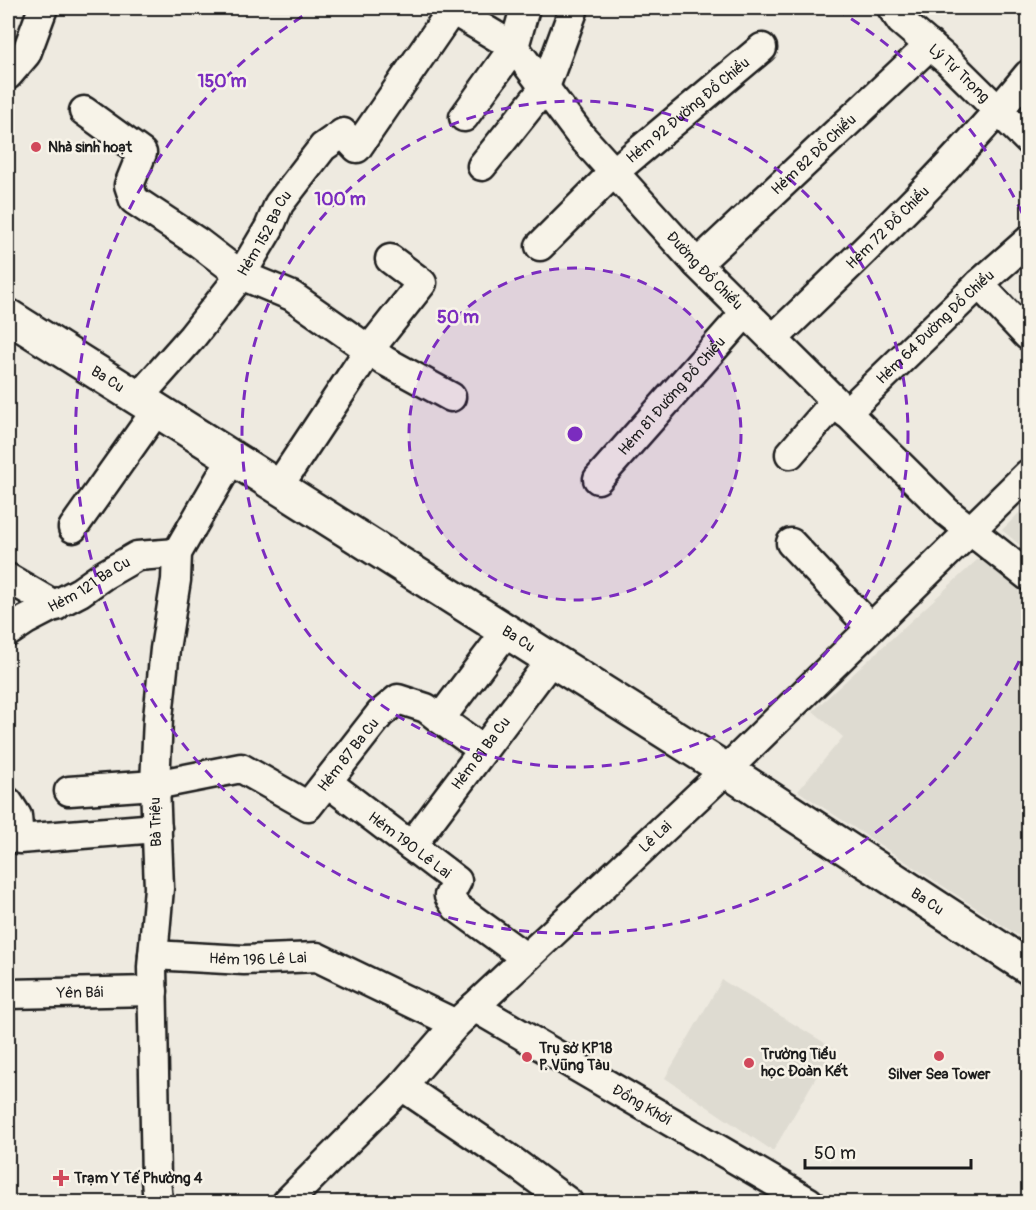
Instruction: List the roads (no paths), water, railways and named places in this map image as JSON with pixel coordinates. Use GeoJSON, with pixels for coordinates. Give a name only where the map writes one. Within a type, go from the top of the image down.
{"type":"FeatureCollection","features":[{"type":"Feature","properties":{"kind":"main road","name":"Ba Cu"},"geometry":{"type":"LineString","coordinates":[[8,316],[726,770],[1029,967]]}},
{"type":"Feature","properties":{"kind":"street"},"geometry":{"type":"LineString","coordinates":[[8,75],[26,54],[43,8]]}},
{"type":"Feature","properties":{"kind":"street"},"geometry":{"type":"LineString","coordinates":[[464,117],[514,47],[525,8]]}},
{"type":"Feature","properties":{"kind":"street","name":"Lý Tự Trọng"},"geometry":{"type":"LineString","coordinates":[[892,8],[901,21],[930,45],[1029,140]]}},
{"type":"Feature","properties":{"kind":"street","name":"Đường Đồ Chiểu"},"geometry":{"type":"LineString","coordinates":[[451,9],[514,47],[581,136],[697,264],[947,512],[1029,576]]}},
{"type":"Feature","properties":{"kind":"street","name":"Hẻm 152 Ba Cu"},"geometry":{"type":"LineString","coordinates":[[73,528],[147,405],[192,338],[241,275],[269,228],[279,204],[323,147],[342,133],[357,147],[451,9]]}},
{"type":"Feature","properties":{"kind":"street"},"geometry":{"type":"LineString","coordinates":[[482,166],[545,87],[573,11]]}},
{"type":"Feature","properties":{"kind":"street","name":"Hẻm 82 Đồ Chiểu"},"geometry":{"type":"LineString","coordinates":[[697,264],[930,45]]}},
{"type":"Feature","properties":{"kind":"street","name":"Hẻm 92 Đường Đồ Chiểu"},"geometry":{"type":"LineString","coordinates":[[540,246],[614,172],[762,48]]}},
{"type":"Feature","properties":{"kind":"street","name":"Hẻm 72 Đồ Chiểu"},"geometry":{"type":"LineString","coordinates":[[773,339],[902,214],[999,111],[1029,75]]}},
{"type":"Feature","properties":{"kind":"street"},"geometry":{"type":"LineString","coordinates":[[84,111],[142,153],[129,185],[134,200],[199,243],[241,275],[292,296],[385,361],[451,397]]}},
{"type":"Feature","properties":{"kind":"street","name":"Hẻm 64 Đường Đồ Chiểu"},"geometry":{"type":"LineString","coordinates":[[790,454],[1029,241]]}},
{"type":"Feature","properties":{"kind":"street"},"geometry":{"type":"LineString","coordinates":[[278,487],[369,350],[422,283],[390,260]]}},
{"type":"Feature","properties":{"kind":"street"},"geometry":{"type":"LineString","coordinates":[[979,285],[1029,336]]}},
{"type":"Feature","properties":{"kind":"street","name":"Hẻm 81 Đường Đồ Chiểu"},"geometry":{"type":"LineString","coordinates":[[598,479],[746,312]]}},
{"type":"Feature","properties":{"kind":"street","name":"Bà Triệu"},"geometry":{"type":"LineString","coordinates":[[158,1203],[153,955],[159,888],[155,785],[158,718],[165,649],[176,580],[177,553],[232,458]]}},
{"type":"Feature","properties":{"kind":"street","name":"Lê Lai"},"geometry":{"type":"LineString","coordinates":[[287,1203],[402,1086],[465,1015],[726,770],[969,530],[1029,474]]}},
{"type":"Feature","properties":{"kind":"street"},"geometry":{"type":"LineString","coordinates":[[791,543],[870,627]]}},
{"type":"Feature","properties":{"kind":"street","name":"Hẻm 121 Ba Cu"},"geometry":{"type":"LineString","coordinates":[[8,632],[80,592],[104,574],[137,556],[177,553]]}},
{"type":"Feature","properties":{"kind":"street"},"geometry":{"type":"LineString","coordinates":[[8,578],[56,606]]}},
{"type":"Feature","properties":{"kind":"street"},"geometry":{"type":"LineString","coordinates":[[483,750],[440,718],[506,632]]}},
{"type":"Feature","properties":{"kind":"street","name":"Hẻm 81 Ba Cu"},"geometry":{"type":"LineString","coordinates":[[411,846],[550,660]]}},
{"type":"Feature","properties":{"kind":"street","name":"Hẻm 87 Ba Cu"},"geometry":{"type":"LineString","coordinates":[[155,785],[241,768],[308,806],[380,714],[398,699],[426,708],[440,718]]}},
{"type":"Feature","properties":{"kind":"street","name":"Hẻm 190 Lê Lai"},"geometry":{"type":"LineString","coordinates":[[327,782],[457,881],[448,896],[456,907],[525,957]]}},
{"type":"Feature","properties":{"kind":"street"},"geometry":{"type":"LineString","coordinates":[[69,791],[155,785]]}},
{"type":"Feature","properties":{"kind":"street"},"geometry":{"type":"LineString","coordinates":[[8,802],[17,816],[20,839],[157,828]]}},
{"type":"Feature","properties":{"kind":"street","name":"Hẻm 196 Lê Lai"},"geometry":{"type":"LineString","coordinates":[[153,955],[244,960],[317,957],[465,1015]]}},
{"type":"Feature","properties":{"kind":"street","name":"Yên Bái"},"geometry":{"type":"LineString","coordinates":[[8,994],[153,991]]}},
{"type":"Feature","properties":{"kind":"street","name":"Đồng Khởi"},"geometry":{"type":"LineString","coordinates":[[465,1015],[809,1203]]}},
{"type":"Feature","properties":{"kind":"street"},"geometry":{"type":"LineString","coordinates":[[402,1086],[511,1160],[568,1203]]}},
{"type":"Feature","properties":{"kind":"place","name":"Nhà sinh hoạt"},"geometry":{"type":"Point","coordinates":[36,147]}},
{"type":"Feature","properties":{"kind":"place","name":"Silver Sea Tower"},"geometry":{"type":"Point","coordinates":[939,1056]}},
{"type":"Feature","properties":{"kind":"place","name":"Trụ sở KP18 P. Vũng Tàu"},"geometry":{"type":"Point","coordinates":[527,1057]}},
{"type":"Feature","properties":{"kind":"place","name":"Trường Tiểu học Đoàn Kết"},"geometry":{"type":"Point","coordinates":[749,1063]}},
{"type":"Feature","properties":{"kind":"place","name":"Trạm Y Tế Phường 4"},"geometry":{"type":"Point","coordinates":[61,1178]}}]}
